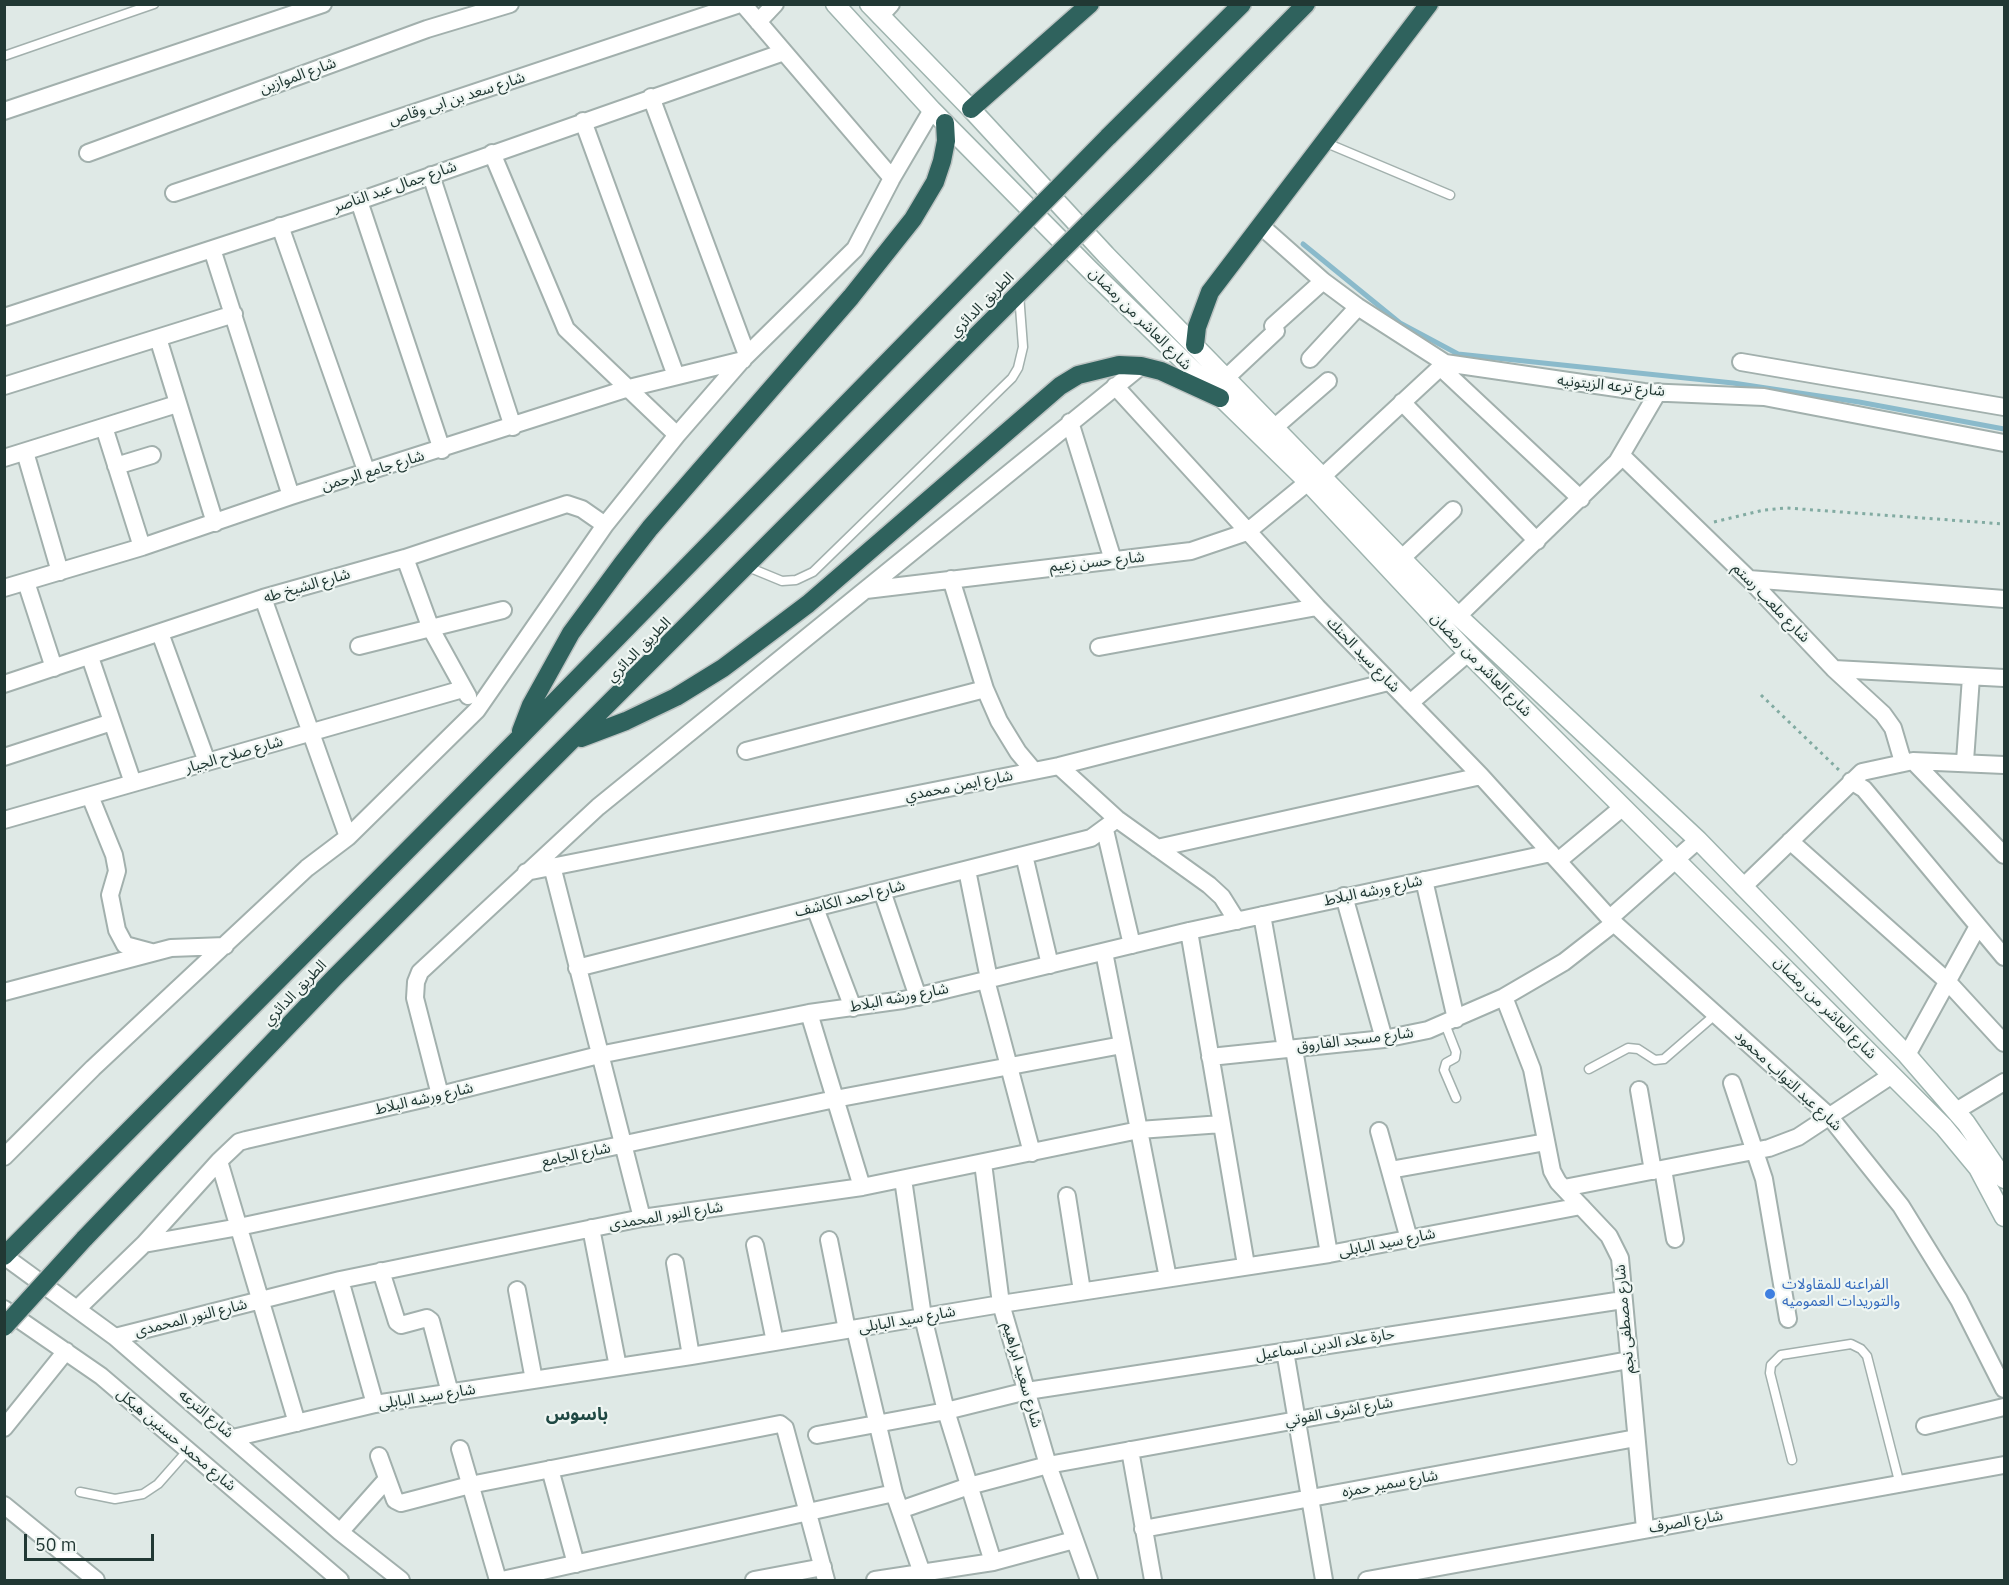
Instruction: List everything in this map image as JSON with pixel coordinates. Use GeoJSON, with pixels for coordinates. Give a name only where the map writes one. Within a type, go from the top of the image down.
{"type":"FeatureCollection","features":[{"type":"Feature","properties":{"kind":"highway"},"geometry":{"type":"LineString","coordinates":[[971,109],[1089,4]]}},
{"type":"Feature","properties":{"kind":"highway","name":"الطريق الدائري"},"geometry":{"type":"LineString","coordinates":[[4,1256],[1242,4]]}},
{"type":"Feature","properties":{"kind":"highway","name":"الطريق الدائري"},"geometry":{"type":"LineString","coordinates":[[4,1327],[84,1239],[335,977],[748,567],[1306,4]]}},
{"type":"Feature","properties":{"kind":"highway"},"geometry":{"type":"LineString","coordinates":[[1195,345],[1197,327],[1210,292],[1428,4]]}},
{"type":"Feature","properties":{"kind":"highway"},"geometry":{"type":"LineString","coordinates":[[518,738],[531,705],[571,633],[622,564],[650,528],[851,297],[913,219],[935,182],[942,161],[946,141],[945,123]]}},
{"type":"Feature","properties":{"kind":"highway"},"geometry":{"type":"LineString","coordinates":[[574,741],[646,712],[723,668],[808,604],[1060,386],[1098,368],[1119,365],[1141,366],[1161,371],[1220,398]]}},
{"type":"Feature","properties":{"kind":"main road","name":"شارع العاشر من رمضان"},"geometry":{"type":"LineString","coordinates":[[835,4],[932,110],[1220,398],[1315,479],[1402,558],[1458,616],[1698,840],[1907,1055],[1956,1111],[2004,1179]]}},
{"type":"Feature","properties":{"kind":"main road","name":"شارع العاشر من رمضان"},"geometry":{"type":"LineString","coordinates":[[880,8],[1106,255],[1275,427],[1315,479],[1468,653],[1944,1127],[1978,1168],[2004,1217]]}},
{"type":"Feature","properties":{"kind":"street"},"geometry":{"type":"LineString","coordinates":[[4,111],[323,4]]}},
{"type":"Feature","properties":{"kind":"street","name":"شارع الموازين"},"geometry":{"type":"LineString","coordinates":[[88,153],[427,29],[510,4]]}},
{"type":"Feature","properties":{"kind":"street"},"geometry":{"type":"LineString","coordinates":[[741,4],[892,178]]}},
{"type":"Feature","properties":{"kind":"street","name":"شارع سعد بن ابى وقاص"},"geometry":{"type":"LineString","coordinates":[[174,193],[741,4]]}},
{"type":"Feature","properties":{"kind":"street"},"geometry":{"type":"LineString","coordinates":[[758,22],[775,4]]}},
{"type":"Feature","properties":{"kind":"street","name":"شارع جمال عبد الناصر"},"geometry":{"type":"LineString","coordinates":[[4,317],[359,201],[784,52]]}},
{"type":"Feature","properties":{"kind":"street"},"geometry":{"type":"LineString","coordinates":[[651,97],[745,357]]}},
{"type":"Feature","properties":{"kind":"street"},"geometry":{"type":"LineString","coordinates":[[4,1157],[93,1068],[307,868],[348,837],[477,710],[605,525],[677,435],[745,357],[855,249],[892,178],[932,110]]}},
{"type":"Feature","properties":{"kind":"street"},"geometry":{"type":"LineString","coordinates":[[583,121],[676,376]]}},
{"type":"Feature","properties":{"kind":"street"},"geometry":{"type":"LineString","coordinates":[[492,153],[566,329],[677,435]]}},
{"type":"Feature","properties":{"kind":"street"},"geometry":{"type":"LineString","coordinates":[[431,175],[513,427]]}},
{"type":"Feature","properties":{"kind":"street"},"geometry":{"type":"LineString","coordinates":[[359,201],[442,450]]}},
{"type":"Feature","properties":{"kind":"street"},"geometry":{"type":"LineString","coordinates":[[280,226],[367,473]]}},
{"type":"Feature","properties":{"kind":"street","name":"شارع ترعه الزيتونيه"},"geometry":{"type":"LineString","coordinates":[[1261,226],[1323,281],[1442,365],[1658,393],[1764,397],[2004,444]]}},
{"type":"Feature","properties":{"kind":"street"},"geometry":{"type":"LineString","coordinates":[[212,249],[291,496]]}},
{"type":"Feature","properties":{"kind":"street"},"geometry":{"type":"LineString","coordinates":[[1227,378],[1277,331],[1273,326],[1323,281]]}},
{"type":"Feature","properties":{"kind":"street"},"geometry":{"type":"LineString","coordinates":[[1310,359],[1358,307]]}},
{"type":"Feature","properties":{"kind":"street"},"geometry":{"type":"LineString","coordinates":[[4,386],[234,314]]}},
{"type":"Feature","properties":{"kind":"street"},"geometry":{"type":"LineString","coordinates":[[158,338],[215,523]]}},
{"type":"Feature","properties":{"kind":"street","name":"شارع جامع الرحمن"},"geometry":{"type":"LineString","coordinates":[[4,588],[142,547],[291,496],[442,450],[629,388],[745,357]]}},
{"type":"Feature","properties":{"kind":"street"},"geometry":{"type":"LineString","coordinates":[[1741,362],[2004,407]]}},
{"type":"Feature","properties":{"kind":"street"},"geometry":{"type":"LineString","coordinates":[[1442,365],[1581,499]]}},
{"type":"Feature","properties":{"kind":"street","name":"شارع حسن زعيم"},"geometry":{"type":"LineString","coordinates":[[865,590],[1191,551],[1247,532],[1315,479],[1442,365]]}},
{"type":"Feature","properties":{"kind":"street"},"geometry":{"type":"LineString","coordinates":[[440,1095],[417,1009],[416,982],[420,972],[525,872],[598,807],[1141,366]]}},
{"type":"Feature","properties":{"kind":"street"},"geometry":{"type":"LineString","coordinates":[[1275,427],[1328,381]]}},
{"type":"Feature","properties":{"kind":"street","name":"شارع سيد الحنك"},"geometry":{"type":"LineString","coordinates":[[1115,386],[1317,607],[1481,776],[1612,921]]}},
{"type":"Feature","properties":{"kind":"street"},"geometry":{"type":"LineString","coordinates":[[1458,616],[1581,499],[1621,455],[1658,393]]}},
{"type":"Feature","properties":{"kind":"street"},"geometry":{"type":"LineString","coordinates":[[1402,402],[1536,541]]}},
{"type":"Feature","properties":{"kind":"street"},"geometry":{"type":"LineString","coordinates":[[4,458],[177,404]]}},
{"type":"Feature","properties":{"kind":"street"},"geometry":{"type":"LineString","coordinates":[[1070,422],[1113,560]]}},
{"type":"Feature","properties":{"kind":"street"},"geometry":{"type":"LineString","coordinates":[[104,427],[142,547]]}},
{"type":"Feature","properties":{"kind":"street"},"geometry":{"type":"LineString","coordinates":[[25,452],[60,572]]}},
{"type":"Feature","properties":{"kind":"street"},"geometry":{"type":"LineString","coordinates":[[116,466],[152,455]]}},
{"type":"Feature","properties":{"kind":"street","name":"شارع ملعب رستم"},"geometry":{"type":"LineString","coordinates":[[1621,455],[1749,579],[1834,669],[1882,714],[1893,728],[1908,761]]}},
{"type":"Feature","properties":{"kind":"street","name":"شارع الشيخ طه"},"geometry":{"type":"LineString","coordinates":[[4,684],[263,598],[405,558],[567,504],[582,508],[605,525]]}},
{"type":"Feature","properties":{"kind":"street"},"geometry":{"type":"LineString","coordinates":[[1402,558],[1453,510]]}},
{"type":"Feature","properties":{"kind":"street"},"geometry":{"type":"LineString","coordinates":[[405,558],[431,629],[463,689],[477,710]]}},
{"type":"Feature","properties":{"kind":"street"},"geometry":{"type":"LineString","coordinates":[[951,579],[985,689],[999,722],[1018,752],[1034,771]]}},
{"type":"Feature","properties":{"kind":"street"},"geometry":{"type":"LineString","coordinates":[[1749,579],[2004,599]]}},
{"type":"Feature","properties":{"kind":"street"},"geometry":{"type":"LineString","coordinates":[[26,582],[54,668]]}},
{"type":"Feature","properties":{"kind":"street"},"geometry":{"type":"LineString","coordinates":[[263,598],[348,837]]}},
{"type":"Feature","properties":{"kind":"street"},"geometry":{"type":"LineString","coordinates":[[1099,647],[1317,607]]}},
{"type":"Feature","properties":{"kind":"street"},"geometry":{"type":"LineString","coordinates":[[358,646],[503,610]]}},
{"type":"Feature","properties":{"kind":"street"},"geometry":{"type":"LineString","coordinates":[[160,633],[207,762]]}},
{"type":"Feature","properties":{"kind":"street"},"geometry":{"type":"LineString","coordinates":[[1410,704],[1468,653]]}},
{"type":"Feature","properties":{"kind":"street"},"geometry":{"type":"LineString","coordinates":[[90,657],[133,783]]}},
{"type":"Feature","properties":{"kind":"street"},"geometry":{"type":"LineString","coordinates":[[1834,669],[2004,678]]}},
{"type":"Feature","properties":{"kind":"street"},"geometry":{"type":"LineString","coordinates":[[1965,761],[1971,677]]}},
{"type":"Feature","properties":{"kind":"street","name":"شارع ايمن محمدي"},"geometry":{"type":"LineString","coordinates":[[525,872],[1059,766],[1388,682]]}},
{"type":"Feature","properties":{"kind":"street","name":"شارع صلاح الجيار"},"geometry":{"type":"LineString","coordinates":[[4,820],[463,689]]}},
{"type":"Feature","properties":{"kind":"street"},"geometry":{"type":"LineString","coordinates":[[746,751],[985,689]]}},
{"type":"Feature","properties":{"kind":"street"},"geometry":{"type":"LineString","coordinates":[[4,757],[112,722]]}},
{"type":"Feature","properties":{"kind":"street"},"geometry":{"type":"LineString","coordinates":[[1908,761],[2004,855]]}},
{"type":"Feature","properties":{"kind":"street"},"geometry":{"type":"LineString","coordinates":[[1743,887],[1851,781],[1872,768],[1908,761],[1965,761],[2004,765]]}},
{"type":"Feature","properties":{"kind":"street"},"geometry":{"type":"LineString","coordinates":[[1059,766],[1111,824],[1157,848],[1209,885],[1222,897],[1238,921]]}},
{"type":"Feature","properties":{"kind":"street"},"geometry":{"type":"LineString","coordinates":[[1157,848],[1481,776]]}},
{"type":"Feature","properties":{"kind":"street"},"geometry":{"type":"LineString","coordinates":[[1851,781],[1864,789],[2004,957]]}},
{"type":"Feature","properties":{"kind":"street"},"geometry":{"type":"LineString","coordinates":[[90,796],[114,855],[117,870],[110,895],[117,930],[125,945],[152,952]]}},
{"type":"Feature","properties":{"kind":"street"},"geometry":{"type":"LineString","coordinates":[[1554,857],[1623,807]]}},
{"type":"Feature","properties":{"kind":"street"},"geometry":{"type":"LineString","coordinates":[[1111,824],[1132,945]]}},
{"type":"Feature","properties":{"kind":"street","name":"شارع احمد الكاشف"},"geometry":{"type":"LineString","coordinates":[[577,968],[1091,838],[1111,824]]}},
{"type":"Feature","properties":{"kind":"street","name":"شارع مسجد الفاروق"},"geometry":{"type":"LineString","coordinates":[[1210,1057],[1384,1040],[1450,1021],[1504,997],[1564,962],[1612,921],[1676,858],[1698,840]]}},
{"type":"Feature","properties":{"kind":"street"},"geometry":{"type":"LineString","coordinates":[[1790,841],[1947,981],[2004,1043]]}},
{"type":"Feature","properties":{"kind":"street"},"geometry":{"type":"LineString","coordinates":[[1024,855],[1050,965]]}},
{"type":"Feature","properties":{"kind":"street","name":"شارع ورشه البلاط"},"geometry":{"type":"LineString","coordinates":[[219,1161],[239,1142],[246,1140],[599,1055],[809,1013],[918,997],[1262,915],[1424,880],[1554,857]]}},
{"type":"Feature","properties":{"kind":"street"},"geometry":{"type":"LineString","coordinates":[[552,866],[642,1218]]}},
{"type":"Feature","properties":{"kind":"street"},"geometry":{"type":"LineString","coordinates":[[967,870],[988,980],[1032,1154]]}},
{"type":"Feature","properties":{"kind":"street"},"geometry":{"type":"LineString","coordinates":[[1424,880],[1450,1021]]}},
{"type":"Feature","properties":{"kind":"street"},"geometry":{"type":"LineString","coordinates":[[882,891],[918,997]]}},
{"type":"Feature","properties":{"kind":"street"},"geometry":{"type":"LineString","coordinates":[[1344,897],[1384,1040]]}},
{"type":"Feature","properties":{"kind":"street"},"geometry":{"type":"LineString","coordinates":[[815,908],[853,1008]]}},
{"type":"Feature","properties":{"kind":"street"},"geometry":{"type":"LineString","coordinates":[[1262,915],[1329,1254]]}},
{"type":"Feature","properties":{"kind":"street","name":"شارع عبد التواب محمود"},"geometry":{"type":"LineString","coordinates":[[1612,921],[1829,1116],[1901,1206],[1959,1300],[2004,1389]]}},
{"type":"Feature","properties":{"kind":"street"},"geometry":{"type":"LineString","coordinates":[[1907,1055],[1978,927]]}},
{"type":"Feature","properties":{"kind":"street"},"geometry":{"type":"LineString","coordinates":[[1189,932],[1246,1265]]}},
{"type":"Feature","properties":{"kind":"street"},"geometry":{"type":"LineString","coordinates":[[4,992],[171,948],[225,946]]}},
{"type":"Feature","properties":{"kind":"street"},"geometry":{"type":"LineString","coordinates":[[1104,952],[1168,1278]]}},
{"type":"Feature","properties":{"kind":"street","name":"شارع مصطفى نجم"},"geometry":{"type":"LineString","coordinates":[[1504,997],[1532,1069],[1552,1171],[1564,1188],[1609,1236],[1617,1250],[1645,1529]]}},
{"type":"Feature","properties":{"kind":"street"},"geometry":{"type":"LineString","coordinates":[[809,1013],[862,1187]]}},
{"type":"Feature","properties":{"kind":"street","name":"شارع الجامع"},"geometry":{"type":"LineString","coordinates":[[144,1244],[239,1227],[835,1098],[1009,1068],[1122,1045]]}},
{"type":"Feature","properties":{"kind":"street"},"geometry":{"type":"LineString","coordinates":[[1564,1188],[1755,1151],[1798,1137],[1892,1075]]}},
{"type":"Feature","properties":{"kind":"street"},"geometry":{"type":"LineString","coordinates":[[1956,1111],[2004,1082]]}},
{"type":"Feature","properties":{"kind":"street"},"geometry":{"type":"LineString","coordinates":[[1732,1083],[1764,1179],[1788,1319]]}},
{"type":"Feature","properties":{"kind":"street"},"geometry":{"type":"LineString","coordinates":[[1639,1090],[1675,1239]]}},
{"type":"Feature","properties":{"kind":"street","name":"شارع النور المحمدى"},"geometry":{"type":"LineString","coordinates":[[115,1338],[340,1280],[642,1218],[862,1187],[1032,1154],[1139,1130],[1221,1124]]}},
{"type":"Feature","properties":{"kind":"street"},"geometry":{"type":"LineString","coordinates":[[1379,1131],[1409,1239]]}},
{"type":"Feature","properties":{"kind":"street"},"geometry":{"type":"LineString","coordinates":[[1390,1170],[1546,1142]]}},
{"type":"Feature","properties":{"kind":"street"},"geometry":{"type":"LineString","coordinates":[[219,1161],[297,1423]]}},
{"type":"Feature","properties":{"kind":"street"},"geometry":{"type":"LineString","coordinates":[[77,1310],[144,1244],[219,1161]]}},
{"type":"Feature","properties":{"kind":"street","name":"شارع سعيد ابراهيم"},"geometry":{"type":"LineString","coordinates":[[983,1163],[1001,1304],[1048,1465],[1089,1581]]}},
{"type":"Feature","properties":{"kind":"street"},"geometry":{"type":"LineString","coordinates":[[903,1179],[922,1317],[946,1411],[993,1562]]}},
{"type":"Feature","properties":{"kind":"street"},"geometry":{"type":"LineString","coordinates":[[1067,1196],[1082,1291]]}},
{"type":"Feature","properties":{"kind":"street","name":"شارع سيد البابلى"},"geometry":{"type":"LineString","coordinates":[[234,1438],[375,1404],[691,1356],[1246,1265],[1329,1254],[1581,1206]]}},
{"type":"Feature","properties":{"kind":"street"},"geometry":{"type":"LineString","coordinates":[[591,1228],[618,1367]]}},
{"type":"Feature","properties":{"kind":"street"},"geometry":{"type":"LineString","coordinates":[[829,1240],[894,1493],[922,1573]]}},
{"type":"Feature","properties":{"kind":"street"},"geometry":{"type":"LineString","coordinates":[[755,1245],[774,1342]]}},
{"type":"Feature","properties":{"kind":"street","name":"شارع الترعه"},"geometry":{"type":"LineString","coordinates":[[4,1256],[115,1338],[400,1581]]}},
{"type":"Feature","properties":{"kind":"street"},"geometry":{"type":"LineString","coordinates":[[675,1263],[691,1356]]}},
{"type":"Feature","properties":{"kind":"street"},"geometry":{"type":"LineString","coordinates":[[381,1271],[397,1322],[401,1324],[427,1318],[431,1321],[450,1393]]}},
{"type":"Feature","properties":{"kind":"street"},"geometry":{"type":"LineString","coordinates":[[340,1280],[375,1404]]}},
{"type":"Feature","properties":{"kind":"street"},"geometry":{"type":"LineString","coordinates":[[517,1290],[534,1380]]}},
{"type":"Feature","properties":{"kind":"street","name":"حارة علاء الدين اسماعيل"},"geometry":{"type":"LineString","coordinates":[[817,1435],[946,1411],[1028,1391],[1623,1299]]}},
{"type":"Feature","properties":{"kind":"street","name":"شارع محمد حسنين هيكل"},"geometry":{"type":"LineString","coordinates":[[4,1309],[66,1351],[188,1449],[340,1581]]}},
{"type":"Feature","properties":{"kind":"street"},"geometry":{"type":"LineString","coordinates":[[4,1428],[66,1351]]}},
{"type":"Feature","properties":{"kind":"street"},"geometry":{"type":"LineString","coordinates":[[1285,1351],[1323,1581]]}},
{"type":"Feature","properties":{"kind":"street","name":"شارع اشرف الفوتي"},"geometry":{"type":"LineString","coordinates":[[900,1510],[969,1486],[1048,1465],[1629,1360]]}},
{"type":"Feature","properties":{"kind":"street"},"geometry":{"type":"LineString","coordinates":[[1925,1426],[2004,1407]]}},
{"type":"Feature","properties":{"kind":"street"},"geometry":{"type":"LineString","coordinates":[[379,1456],[395,1500],[401,1503],[470,1485],[784,1425],[824,1574],[754,1581]]}},
{"type":"Feature","properties":{"kind":"street","name":"شارع سمير حمزه"},"geometry":{"type":"LineString","coordinates":[[1143,1528],[1636,1438]]}},
{"type":"Feature","properties":{"kind":"street"},"geometry":{"type":"LineString","coordinates":[[460,1449],[500,1581],[894,1493]]}},
{"type":"Feature","properties":{"kind":"street"},"geometry":{"type":"LineString","coordinates":[[1130,1450],[1153,1581]]}},
{"type":"Feature","properties":{"kind":"street","name":"شارع الصرف"},"geometry":{"type":"LineString","coordinates":[[1367,1581],[2004,1465]]}},
{"type":"Feature","properties":{"kind":"street"},"geometry":{"type":"LineString","coordinates":[[550,1469],[576,1564]]}},
{"type":"Feature","properties":{"kind":"street"},"geometry":{"type":"LineString","coordinates":[[340,1532],[387,1479]]}},
{"type":"Feature","properties":{"kind":"street"},"geometry":{"type":"LineString","coordinates":[[4,1505],[96,1581]]}},
{"type":"Feature","properties":{"kind":"street"},"geometry":{"type":"LineString","coordinates":[[874,1581],[993,1562],[1074,1540]]}},
{"type":"Feature","properties":{"kind":"lane"},"geometry":{"type":"LineString","coordinates":[[4,56],[154,4]]}},
{"type":"Feature","properties":{"kind":"lane"},"geometry":{"type":"LineString","coordinates":[[1324,142],[1450,195]]}},
{"type":"Feature","properties":{"kind":"lane"},"geometry":{"type":"LineString","coordinates":[[748,567],[782,580],[796,580],[813,572],[1012,378],[1018,368],[1023,346],[1023,290]]}},
{"type":"Feature","properties":{"kind":"lane"},"geometry":{"type":"LineString","coordinates":[[1589,1069],[1628,1048],[1638,1049],[1655,1060],[1664,1059],[1716,1014]]}},
{"type":"Feature","properties":{"kind":"lane"},"geometry":{"type":"LineString","coordinates":[[1450,1021],[1456,1052],[1455,1058],[1446,1063],[1444,1070],[1456,1098]]}},
{"type":"Feature","properties":{"kind":"lane"},"geometry":{"type":"LineString","coordinates":[[1792,1460],[1770,1373],[1771,1365],[1781,1355],[1851,1344],[1861,1348],[1867,1356],[1900,1485]]}},
{"type":"Feature","properties":{"kind":"lane"},"geometry":{"type":"LineString","coordinates":[[80,1492],[115,1499],[143,1494],[158,1484],[188,1449]]}},
{"type":"Feature","properties":{"kind":"path"},"geometry":{"type":"LineString","coordinates":[[1695,528],[1764,510],[1787,508],[2004,524]]}},
{"type":"Feature","properties":{"kind":"path"},"geometry":{"type":"LineString","coordinates":[[1761,695],[1851,781]]}},
{"type":"Feature","properties":{"kind":"waterway"},"geometry":{"type":"LineString","coordinates":[[1303,244],[1400,323],[1458,354],[1733,383],[1859,402],[2004,429]]}},
{"type":"Feature","properties":{"kind":"place","name":"الفراعنه للمقاولات والتوريدات العموميه"},"geometry":{"type":"Point","coordinates":[1770,1294]}},
{"type":"Feature","properties":{"kind":"district","name":"باسوس"},"geometry":{"type":"Point","coordinates":[577,1415]}}]}
